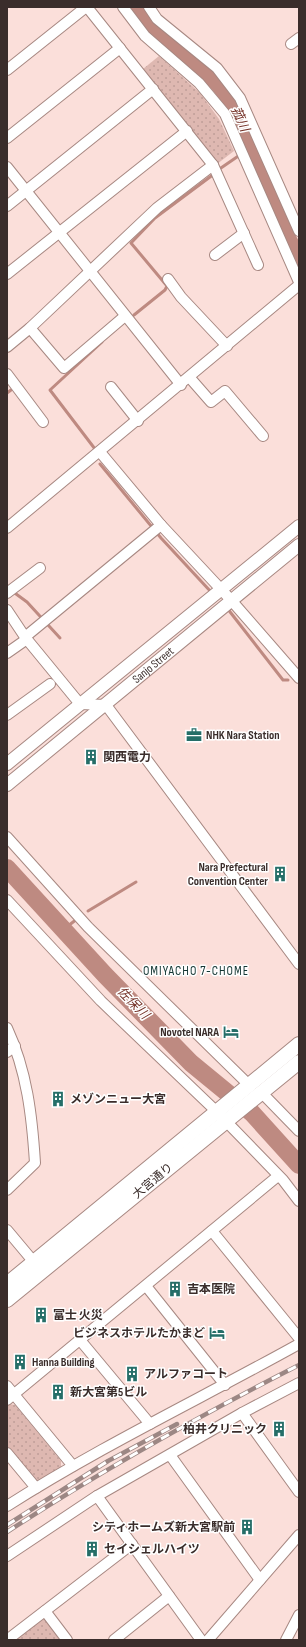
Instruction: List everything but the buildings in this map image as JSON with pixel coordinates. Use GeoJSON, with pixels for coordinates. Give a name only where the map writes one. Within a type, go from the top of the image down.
{"type":"FeatureCollection","features":[{"type":"Feature","properties":{"kind":"highway","name":"大宮通り"},"geometry":{"type":"LineString","coordinates":[[254,1090],[299,1044]]}},
{"type":"Feature","properties":{"kind":"highway","name":"大宮通り"},"geometry":{"type":"LineString","coordinates":[[7,1300],[38,1267],[222,1115],[254,1090],[299,1062]]}},
{"type":"Feature","properties":{"kind":"highway","name":"大宮通り"},"geometry":{"type":"LineString","coordinates":[[7,1284],[38,1267]]}},
{"type":"Feature","properties":{"kind":"main road","name":"Sanjo Street"},"geometry":{"type":"LineString","coordinates":[[7,764],[299,526]]}},
{"type":"Feature","properties":{"kind":"main road","name":"Sanjo Street"},"geometry":{"type":"LineString","coordinates":[[7,785],[299,545]]}},
{"type":"Feature","properties":{"kind":"street"},"geometry":{"type":"LineString","coordinates":[[7,70],[87,7],[213,165],[258,265]]}},
{"type":"Feature","properties":{"kind":"street"},"geometry":{"type":"LineString","coordinates":[[123,7],[145,36],[199,83],[224,114],[299,282]]}},
{"type":"Feature","properties":{"kind":"street"},"geometry":{"type":"LineString","coordinates":[[149,7],[157,19],[216,68],[240,98],[299,231]]}},
{"type":"Feature","properties":{"kind":"street"},"geometry":{"type":"LineString","coordinates":[[7,138],[120,48]]}},
{"type":"Feature","properties":{"kind":"street"},"geometry":{"type":"LineString","coordinates":[[7,206],[153,89]]}},
{"type":"Feature","properties":{"kind":"street"},"geometry":{"type":"LineString","coordinates":[[7,274],[186,131]]}},
{"type":"Feature","properties":{"kind":"street"},"geometry":{"type":"LineString","coordinates":[[7,347],[30,328],[157,208],[213,165]]}},
{"type":"Feature","properties":{"kind":"street"},"geometry":{"type":"LineString","coordinates":[[7,167],[181,385]]}},
{"type":"Feature","properties":{"kind":"street"},"geometry":{"type":"LineString","coordinates":[[215,255],[244,233]]}},
{"type":"Feature","properties":{"kind":"street"},"geometry":{"type":"LineString","coordinates":[[168,279],[181,297],[227,346]]}},
{"type":"Feature","properties":{"kind":"street"},"geometry":{"type":"LineString","coordinates":[[7,528],[190,378],[299,285]]}},
{"type":"Feature","properties":{"kind":"street"},"geometry":{"type":"LineString","coordinates":[[30,328],[64,368],[125,316]]}},
{"type":"Feature","properties":{"kind":"street"},"geometry":{"type":"LineString","coordinates":[[7,374],[43,422]]}},
{"type":"Feature","properties":{"kind":"street"},"geometry":{"type":"LineString","coordinates":[[190,378],[211,402],[225,391],[263,436]]}},
{"type":"Feature","properties":{"kind":"street"},"geometry":{"type":"LineString","coordinates":[[111,387],[138,421]]}},
{"type":"Feature","properties":{"kind":"street"},"geometry":{"type":"LineString","coordinates":[[100,452],[161,525],[231,600],[299,678]]}},
{"type":"Feature","properties":{"kind":"street"},"geometry":{"type":"LineString","coordinates":[[7,653],[161,525]]}},
{"type":"Feature","properties":{"kind":"street"},"geometry":{"type":"LineString","coordinates":[[7,593],[40,568]]}},
{"type":"Feature","properties":{"kind":"street"},"geometry":{"type":"LineString","coordinates":[[7,610],[26,638],[80,704],[106,705],[299,964]]}},
{"type":"Feature","properties":{"kind":"street"},"geometry":{"type":"LineString","coordinates":[[7,715],[50,684]]}},
{"type":"Feature","properties":{"kind":"street"},"geometry":{"type":"LineString","coordinates":[[7,837],[88,927],[254,1090],[299,1131]]}},
{"type":"Feature","properties":{"kind":"street"},"geometry":{"type":"LineString","coordinates":[[7,900],[100,1001],[222,1115],[299,1201]]}},
{"type":"Feature","properties":{"kind":"street"},"geometry":{"type":"LineString","coordinates":[[7,1028],[11,1049],[26,1082],[32,1124],[35,1163],[7,1190]]}},
{"type":"Feature","properties":{"kind":"street"},"geometry":{"type":"LineString","coordinates":[[10,1397],[278,1176]]}},
{"type":"Feature","properties":{"kind":"street"},"geometry":{"type":"LineString","coordinates":[[7,1230],[38,1267]]}},
{"type":"Feature","properties":{"kind":"street"},"geometry":{"type":"LineString","coordinates":[[212,1231],[299,1338]]}},
{"type":"Feature","properties":{"kind":"street"},"geometry":{"type":"LineString","coordinates":[[146,1286],[225,1385]]}},
{"type":"Feature","properties":{"kind":"street"},"geometry":{"type":"LineString","coordinates":[[80,1340],[150,1424]]}},
{"type":"Feature","properties":{"kind":"street"},"geometry":{"type":"LineString","coordinates":[[7,1506],[73,1466],[299,1344]]}},
{"type":"Feature","properties":{"kind":"street"},"geometry":{"type":"LineString","coordinates":[[7,1556],[98,1496],[242,1413],[299,1384]]}},
{"type":"Feature","properties":{"kind":"street"},"geometry":{"type":"LineString","coordinates":[[7,1386],[10,1397],[73,1466]]}},
{"type":"Feature","properties":{"kind":"street"},"geometry":{"type":"LineString","coordinates":[[242,1413],[299,1492]]}},
{"type":"Feature","properties":{"kind":"street"},"geometry":{"type":"LineString","coordinates":[[7,1453],[36,1488]]}},
{"type":"Feature","properties":{"kind":"street"},"geometry":{"type":"LineString","coordinates":[[170,1455],[260,1580]]}},
{"type":"Feature","properties":{"kind":"street"},"geometry":{"type":"LineString","coordinates":[[98,1496],[201,1640]]}},
{"type":"Feature","properties":{"kind":"street"},"geometry":{"type":"LineString","coordinates":[[208,1640],[299,1535]]}},
{"type":"Feature","properties":{"kind":"street"},"geometry":{"type":"LineString","coordinates":[[7,1640],[132,1544]]}},
{"type":"Feature","properties":{"kind":"street"},"geometry":{"type":"LineString","coordinates":[[114,1640],[169,1596]]}},
{"type":"Feature","properties":{"kind":"street"},"geometry":{"type":"LineString","coordinates":[[45,1611],[67,1640]]}},
{"type":"Feature","properties":{"kind":"street"},"geometry":{"type":"LineString","coordinates":[[286,1640],[299,1615]]}},
{"type":"Feature","properties":{"kind":"shaded area"},"geometry":{"type":"Polygon","coordinates":[[[159,56],[200,93],[219,119],[234,151],[217,164],[143,69],[159,56]]]}},
{"type":"Feature","properties":{"kind":"shaded area"},"geometry":{"type":"Polygon","coordinates":[[[7,1405],[15,1405],[61,1461],[61,1468],[38,1481],[33,1480],[7,1449],[7,1405]]]}},
{"type":"Feature","properties":{"kind":"shaded area"},"geometry":{"type":"Polygon","coordinates":[[[44,1617],[62,1640],[12,1640],[44,1617]]]}},
{"type":"Feature","properties":{"kind":"waterway","name":"菰川"},"geometry":{"type":"LineString","coordinates":[[137,7],[158,34],[207,72],[220,85],[233,103],[249,139],[254,161],[268,187],[288,240],[299,261]]}},
{"type":"Feature","properties":{"kind":"waterway"},"geometry":{"type":"LineString","coordinates":[[218,170],[250,148]]}},
{"type":"Feature","properties":{"kind":"waterway"},"geometry":{"type":"LineString","coordinates":[[134,315],[165,290],[167,286],[131,243],[155,218],[214,174]]}},
{"type":"Feature","properties":{"kind":"waterway"},"geometry":{"type":"LineString","coordinates":[[95,449],[50,390],[102,342]]}},
{"type":"Feature","properties":{"kind":"waterway"},"geometry":{"type":"LineString","coordinates":[[7,393],[11,390]]}},
{"type":"Feature","properties":{"kind":"waterway"},"geometry":{"type":"LineString","coordinates":[[100,464],[161,538],[212,593]]}},
{"type":"Feature","properties":{"kind":"waterway"},"geometry":{"type":"LineString","coordinates":[[12,591],[27,602],[60,638]]}},
{"type":"Feature","properties":{"kind":"waterway"},"geometry":{"type":"LineString","coordinates":[[227,608],[283,680],[288,680]]}},
{"type":"Feature","properties":{"kind":"waterway","name":"佐保川"},"geometry":{"type":"LineString","coordinates":[[7,868],[105,975],[191,1063],[252,1113],[299,1165]]}},
{"type":"Feature","properties":{"kind":"waterway"},"geometry":{"type":"LineString","coordinates":[[88,911],[136,882]]}},
{"type":"Feature","properties":{"kind":"waterway"},"geometry":{"type":"LineString","coordinates":[[64,929],[77,919]]}},
{"type":"Feature","properties":{"kind":"railway"},"geometry":{"type":"LineString","coordinates":[[7,1532],[78,1487],[151,1445],[224,1404],[299,1365]]}},
{"type":"Feature","properties":{"kind":"railway"},"geometry":{"type":"LineString","coordinates":[[7,1525],[108,1461],[177,1424]]}},
{"type":"Feature","properties":{"kind":"place","name":"NHK Nara Station"},"geometry":{"type":"Point","coordinates":[194,735]}},
{"type":"Feature","properties":{"kind":"place","name":"関西電力"},"geometry":{"type":"Point","coordinates":[91,757]}},
{"type":"Feature","properties":{"kind":"place","name":"Nara Prefectural Convention Center"},"geometry":{"type":"Point","coordinates":[280,874]}},
{"type":"Feature","properties":{"kind":"place","name":"Novotel NARA"},"geometry":{"type":"Point","coordinates":[231,1032]}},
{"type":"Feature","properties":{"kind":"place","name":"メゾンニュー大宮"},"geometry":{"type":"Point","coordinates":[58,1099]}},
{"type":"Feature","properties":{"kind":"place","name":"吉本医院"},"geometry":{"type":"Point","coordinates":[175,1289]}},
{"type":"Feature","properties":{"kind":"place","name":"富士 火災"},"geometry":{"type":"Point","coordinates":[41,1315]}},
{"type":"Feature","properties":{"kind":"place","name":"ビジネスホテルたかまど"},"geometry":{"type":"Point","coordinates":[217,1333]}},
{"type":"Feature","properties":{"kind":"place","name":"Hanna Building"},"geometry":{"type":"Point","coordinates":[20,1362]}},
{"type":"Feature","properties":{"kind":"place","name":"アルファコート"},"geometry":{"type":"Point","coordinates":[132,1374]}},
{"type":"Feature","properties":{"kind":"place","name":"新大宮第5ビル"},"geometry":{"type":"Point","coordinates":[58,1392]}},
{"type":"Feature","properties":{"kind":"place","name":"柏井クリニック"},"geometry":{"type":"Point","coordinates":[279,1429]}},
{"type":"Feature","properties":{"kind":"place","name":"シティホームズ新大宮駅前"},"geometry":{"type":"Point","coordinates":[247,1527]}},
{"type":"Feature","properties":{"kind":"place","name":"セイシェルハイツ"},"geometry":{"type":"Point","coordinates":[92,1549]}},
{"type":"Feature","properties":{"kind":"district","name":"OMIYACHO 7-CHOME"},"geometry":{"type":"Point","coordinates":[196,971]}}]}
